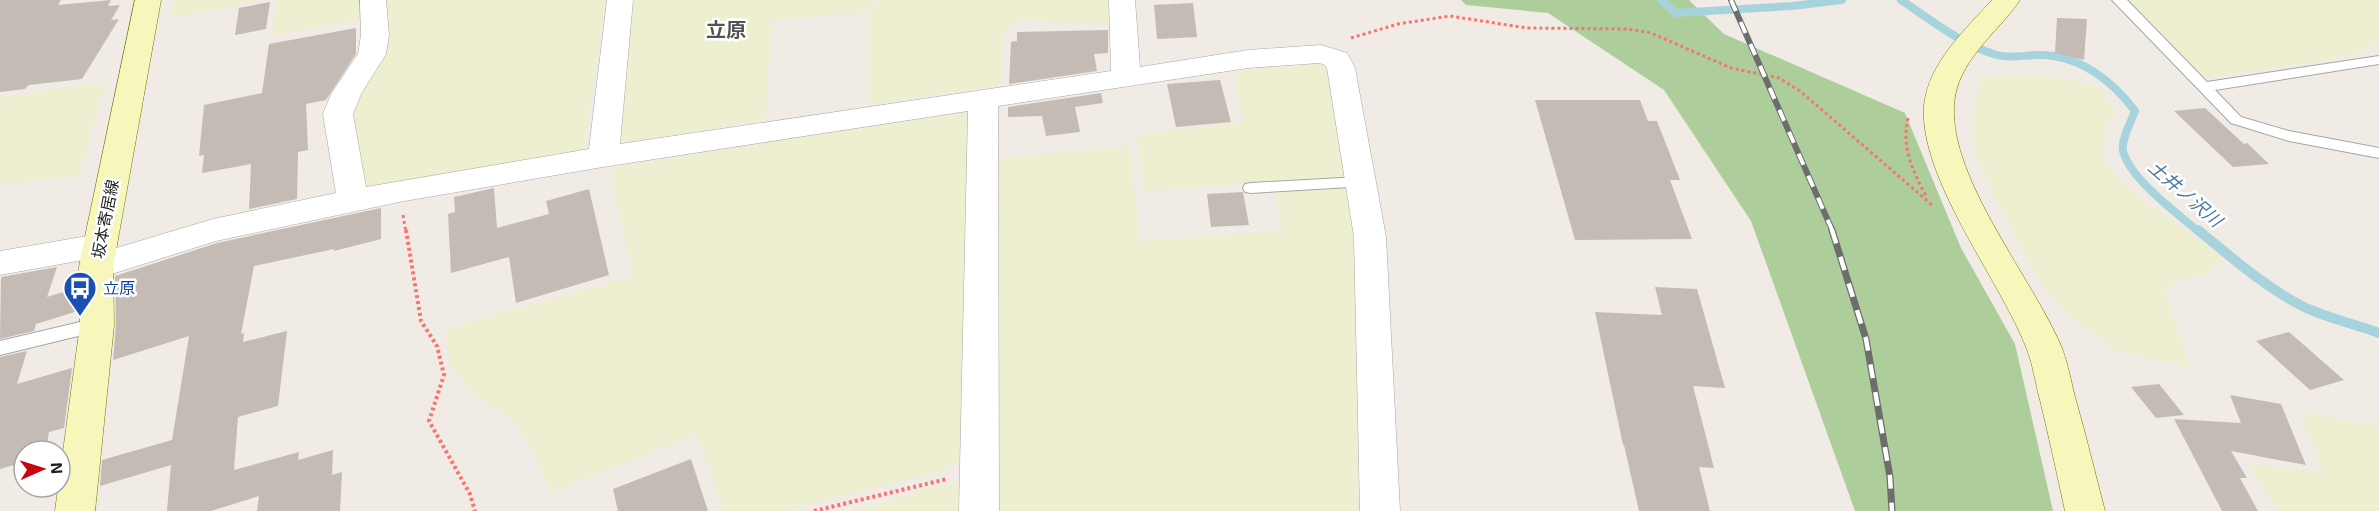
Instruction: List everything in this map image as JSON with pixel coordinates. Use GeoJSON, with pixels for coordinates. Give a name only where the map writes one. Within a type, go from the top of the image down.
{"type":"FeatureCollection","features":[{"type":"Feature","properties":{"kind":"main road","name":"坂本寄居線"},"geometry":{"type":"LineString","coordinates":[[75,511],[97,325],[98,257],[148,0]]}},
{"type":"Feature","properties":{"kind":"main road"},"geometry":{"type":"LineString","coordinates":[[2007,0],[1966,47],[1946,78],[1939,105],[1939,129],[1943,146],[1963,191],[2044,348],[2085,511]]}},
{"type":"Feature","properties":{"kind":"street"},"geometry":{"type":"LineString","coordinates":[[352,200],[338,114],[346,94],[372,54],[375,35],[374,0]]}},
{"type":"Feature","properties":{"kind":"street"},"geometry":{"type":"LineString","coordinates":[[603,157],[620,0]]}},
{"type":"Feature","properties":{"kind":"street"},"geometry":{"type":"LineString","coordinates":[[1122,0],[1126,77]]}},
{"type":"Feature","properties":{"kind":"street"},"geometry":{"type":"LineString","coordinates":[[0,263],[98,257],[352,200],[603,157],[1248,59],[1322,54],[1337,59],[1341,68],[1370,237],[1380,511]]}},
{"type":"Feature","properties":{"kind":"street"},"geometry":{"type":"LineString","coordinates":[[979,511],[984,99]]}},
{"type":"Feature","properties":{"kind":"lane"},"geometry":{"type":"LineString","coordinates":[[2119,0],[2236,120],[2259,128],[2328,144],[2379,153]]}},
{"type":"Feature","properties":{"kind":"lane"},"geometry":{"type":"LineString","coordinates":[[2205,87],[2379,60]]}},
{"type":"Feature","properties":{"kind":"lane"},"geometry":{"type":"LineString","coordinates":[[1251,188],[1360,182]]}},
{"type":"Feature","properties":{"kind":"lane"},"geometry":{"type":"LineString","coordinates":[[0,348],[97,325]]}},
{"type":"Feature","properties":{"kind":"path"},"geometry":{"type":"LineString","coordinates":[[1342,39],[1398,24],[1450,16],[1468,16],[1527,28],[1628,29],[1651,33],[1731,68],[1785,81],[1800,91],[1928,200],[1934,208]]}},
{"type":"Feature","properties":{"kind":"path"},"geometry":{"type":"LineString","coordinates":[[399,191],[421,321],[437,346],[444,375],[429,421],[470,494],[475,511]]}},
{"type":"Feature","properties":{"kind":"path"},"geometry":{"type":"LineString","coordinates":[[814,511],[980,471]]}},
{"type":"Feature","properties":{"kind":"green space"},"geometry":{"type":"Polygon","coordinates":[[[174,0],[261,0],[170,18],[174,0]]]}},
{"type":"Feature","properties":{"kind":"green space"},"geometry":{"type":"Polygon","coordinates":[[[275,0],[360,0],[361,18],[274,35],[275,0]]]}},
{"type":"Feature","properties":{"kind":"green space"},"geometry":{"type":"Polygon","coordinates":[[[386,0],[605,0],[583,152],[375,189],[362,183],[352,107],[379,65],[386,43],[386,0]]]}},
{"type":"Feature","properties":{"kind":"green space"},"geometry":{"type":"Polygon","coordinates":[[[631,0],[875,0],[862,13],[772,21],[765,119],[613,145],[631,0]]]}},
{"type":"Feature","properties":{"kind":"green space"},"geometry":{"type":"Polygon","coordinates":[[[882,0],[1114,0],[1114,25],[1015,19],[1002,39],[1002,84],[869,105],[869,13],[882,0]]]}},
{"type":"Feature","properties":{"kind":"green space"},"geometry":{"type":"Polygon","coordinates":[[[1461,0],[1689,0],[1724,34],[1905,113],[1961,248],[2015,344],[2053,511],[1855,511],[1751,221],[1664,90],[1548,13],[1466,5],[1461,0]]]}},
{"type":"Feature","properties":{"kind":"green space"},"geometry":{"type":"Polygon","coordinates":[[[2130,0],[2379,0],[2379,42],[2359,52],[2323,61],[2203,77],[2130,0]]]}},
{"type":"Feature","properties":{"kind":"green space"},"geometry":{"type":"Polygon","coordinates":[[[1317,63],[1328,67],[1346,177],[1144,191],[1137,134],[1244,123],[1234,72],[1317,63]]]}},
{"type":"Feature","properties":{"kind":"green space"},"geometry":{"type":"Polygon","coordinates":[[[2037,75],[2074,80],[2100,88],[2116,111],[2106,127],[2102,147],[2107,166],[2134,193],[2223,258],[2204,275],[2178,281],[2163,289],[2191,368],[2116,350],[2063,312],[2038,278],[1991,190],[1973,141],[1973,107],[1982,77],[2037,75]]]}},
{"type":"Feature","properties":{"kind":"green space"},"geometry":{"type":"Polygon","coordinates":[[[105,82],[78,176],[0,184],[0,97],[105,82]]]}},
{"type":"Feature","properties":{"kind":"green space"},"geometry":{"type":"Polygon","coordinates":[[[962,111],[971,116],[968,462],[947,465],[941,471],[797,507],[790,511],[724,511],[697,434],[550,492],[531,447],[515,421],[476,395],[450,364],[445,329],[633,276],[610,168],[962,111]]]}},
{"type":"Feature","properties":{"kind":"green space"},"geometry":{"type":"Polygon","coordinates":[[[1129,146],[1140,241],[1283,231],[1274,193],[1348,187],[1357,241],[1358,511],[1000,511],[994,159],[1129,146]]]}},
{"type":"Feature","properties":{"kind":"green space"},"geometry":{"type":"Polygon","coordinates":[[[2299,411],[2379,427],[2379,511],[2277,511],[2249,463],[2325,474],[2299,411]]]}},
{"type":"Feature","properties":{"kind":"green space"},"geometry":{"type":"Polygon","coordinates":[[[944,484],[967,485],[967,511],[856,511],[944,484]]]}},
{"type":"Feature","properties":{"kind":"building"},"geometry":{"type":"Polygon","coordinates":[[[0,0],[61,0],[58,5],[111,0],[108,6],[120,5],[111,20],[119,19],[82,79],[29,85],[25,89],[0,92],[0,0]]]}},
{"type":"Feature","properties":{"kind":"building"},"geometry":{"type":"Polygon","coordinates":[[[270,2],[266,29],[235,35],[239,8],[270,2]]]}},
{"type":"Feature","properties":{"kind":"building"},"geometry":{"type":"Polygon","coordinates":[[[1193,3],[1197,37],[1157,39],[1154,5],[1193,3]]]}},
{"type":"Feature","properties":{"kind":"building"},"geometry":{"type":"Polygon","coordinates":[[[2057,18],[2087,19],[2084,60],[2055,53],[2057,18]]]}},
{"type":"Feature","properties":{"kind":"building"},"geometry":{"type":"Polygon","coordinates":[[[356,28],[356,54],[326,100],[306,104],[308,150],[298,152],[297,199],[249,209],[251,164],[202,173],[204,155],[199,156],[204,105],[262,93],[269,44],[356,28]]]}},
{"type":"Feature","properties":{"kind":"building"},"geometry":{"type":"Polygon","coordinates":[[[1108,30],[1108,53],[1094,54],[1097,71],[1009,84],[1011,42],[1017,41],[1017,32],[1108,30]]]}},
{"type":"Feature","properties":{"kind":"building"},"geometry":{"type":"Polygon","coordinates":[[[1220,80],[1231,122],[1176,127],[1167,84],[1220,80]]]}},
{"type":"Feature","properties":{"kind":"building"},"geometry":{"type":"Polygon","coordinates":[[[1101,93],[1103,103],[1075,107],[1080,132],[1046,136],[1042,116],[1008,117],[1008,107],[1101,93]]]}},
{"type":"Feature","properties":{"kind":"building"},"geometry":{"type":"Polygon","coordinates":[[[1535,100],[1640,100],[1648,121],[1657,121],[1680,180],[1670,180],[1692,239],[1575,240],[1535,100]]]}},
{"type":"Feature","properties":{"kind":"building"},"geometry":{"type":"Polygon","coordinates":[[[2205,108],[2269,164],[2233,167],[2174,111],[2205,108]]]}},
{"type":"Feature","properties":{"kind":"building"},"geometry":{"type":"Polygon","coordinates":[[[494,188],[497,228],[549,214],[546,201],[589,189],[609,275],[516,303],[509,257],[451,273],[448,214],[455,212],[454,197],[494,188]]]}},
{"type":"Feature","properties":{"kind":"building"},"geometry":{"type":"Polygon","coordinates":[[[1243,192],[1249,225],[1211,227],[1207,194],[1243,192]]]}},
{"type":"Feature","properties":{"kind":"building"},"geometry":{"type":"Polygon","coordinates":[[[381,208],[381,239],[334,251],[334,249],[254,266],[241,334],[244,333],[243,342],[287,331],[278,406],[238,417],[234,470],[299,452],[298,460],[333,450],[332,475],[342,472],[340,511],[257,511],[259,496],[211,511],[167,511],[171,465],[100,486],[102,460],[172,440],[189,336],[113,360],[116,325],[115,276],[217,243],[381,208]]]}},
{"type":"Feature","properties":{"kind":"building"},"geometry":{"type":"Polygon","coordinates":[[[57,267],[47,297],[77,288],[78,311],[36,324],[34,331],[0,339],[1,277],[57,267]]]}},
{"type":"Feature","properties":{"kind":"building"},"geometry":{"type":"Polygon","coordinates":[[[1655,287],[1697,289],[1725,388],[1693,386],[1714,468],[1699,467],[1710,511],[1639,511],[1595,312],[1662,315],[1655,287]]]}},
{"type":"Feature","properties":{"kind":"building"},"geometry":{"type":"Polygon","coordinates":[[[2289,332],[2344,380],[2310,390],[2256,341],[2289,332]]]}},
{"type":"Feature","properties":{"kind":"building"},"geometry":{"type":"Polygon","coordinates":[[[27,351],[17,384],[72,368],[64,428],[49,432],[48,439],[12,439],[12,466],[0,469],[0,357],[27,351]]]}},
{"type":"Feature","properties":{"kind":"building"},"geometry":{"type":"Polygon","coordinates":[[[2159,384],[2184,415],[2156,418],[2131,387],[2159,384]]]}},
{"type":"Feature","properties":{"kind":"building"},"geometry":{"type":"Polygon","coordinates":[[[2230,395],[2281,404],[2306,465],[2231,451],[2247,478],[2240,478],[2258,511],[2222,511],[2174,419],[2241,423],[2230,395]]]}},
{"type":"Feature","properties":{"kind":"building"},"geometry":{"type":"Polygon","coordinates":[[[691,459],[708,511],[618,511],[613,489],[691,459]]]}},
{"type":"Feature","properties":{"kind":"waterway","name":"土井ノ沢川"},"geometry":{"type":"LineString","coordinates":[[1661,0],[1676,13],[1792,6],[1842,0]]}},
{"type":"Feature","properties":{"kind":"waterway","name":"土井ノ沢川"},"geometry":{"type":"LineString","coordinates":[[1901,0],[1947,31],[1984,51],[2002,56],[2039,55],[2068,59],[2093,71],[2105,80],[2135,111],[2123,141],[2123,151],[2127,162],[2156,195],[2199,232]]}},
{"type":"Feature","properties":{"kind":"waterway","name":"土井ノ沢川"},"geometry":{"type":"LineString","coordinates":[[2198,230],[2249,272],[2304,307],[2379,333]]}},
{"type":"Feature","properties":{"kind":"railway"},"geometry":{"type":"LineString","coordinates":[[1731,0],[1833,232]]}},
{"type":"Feature","properties":{"kind":"railway"},"geometry":{"type":"LineString","coordinates":[[1832,230],[1866,339],[1890,477],[1892,511]]}},
{"type":"Feature","properties":{"kind":"place","name":"立原"},"geometry":{"type":"Point","coordinates":[80,317]}},
{"type":"Feature","properties":{"kind":"district","name":"立原"},"geometry":{"type":"Point","coordinates":[726,30]}}]}
